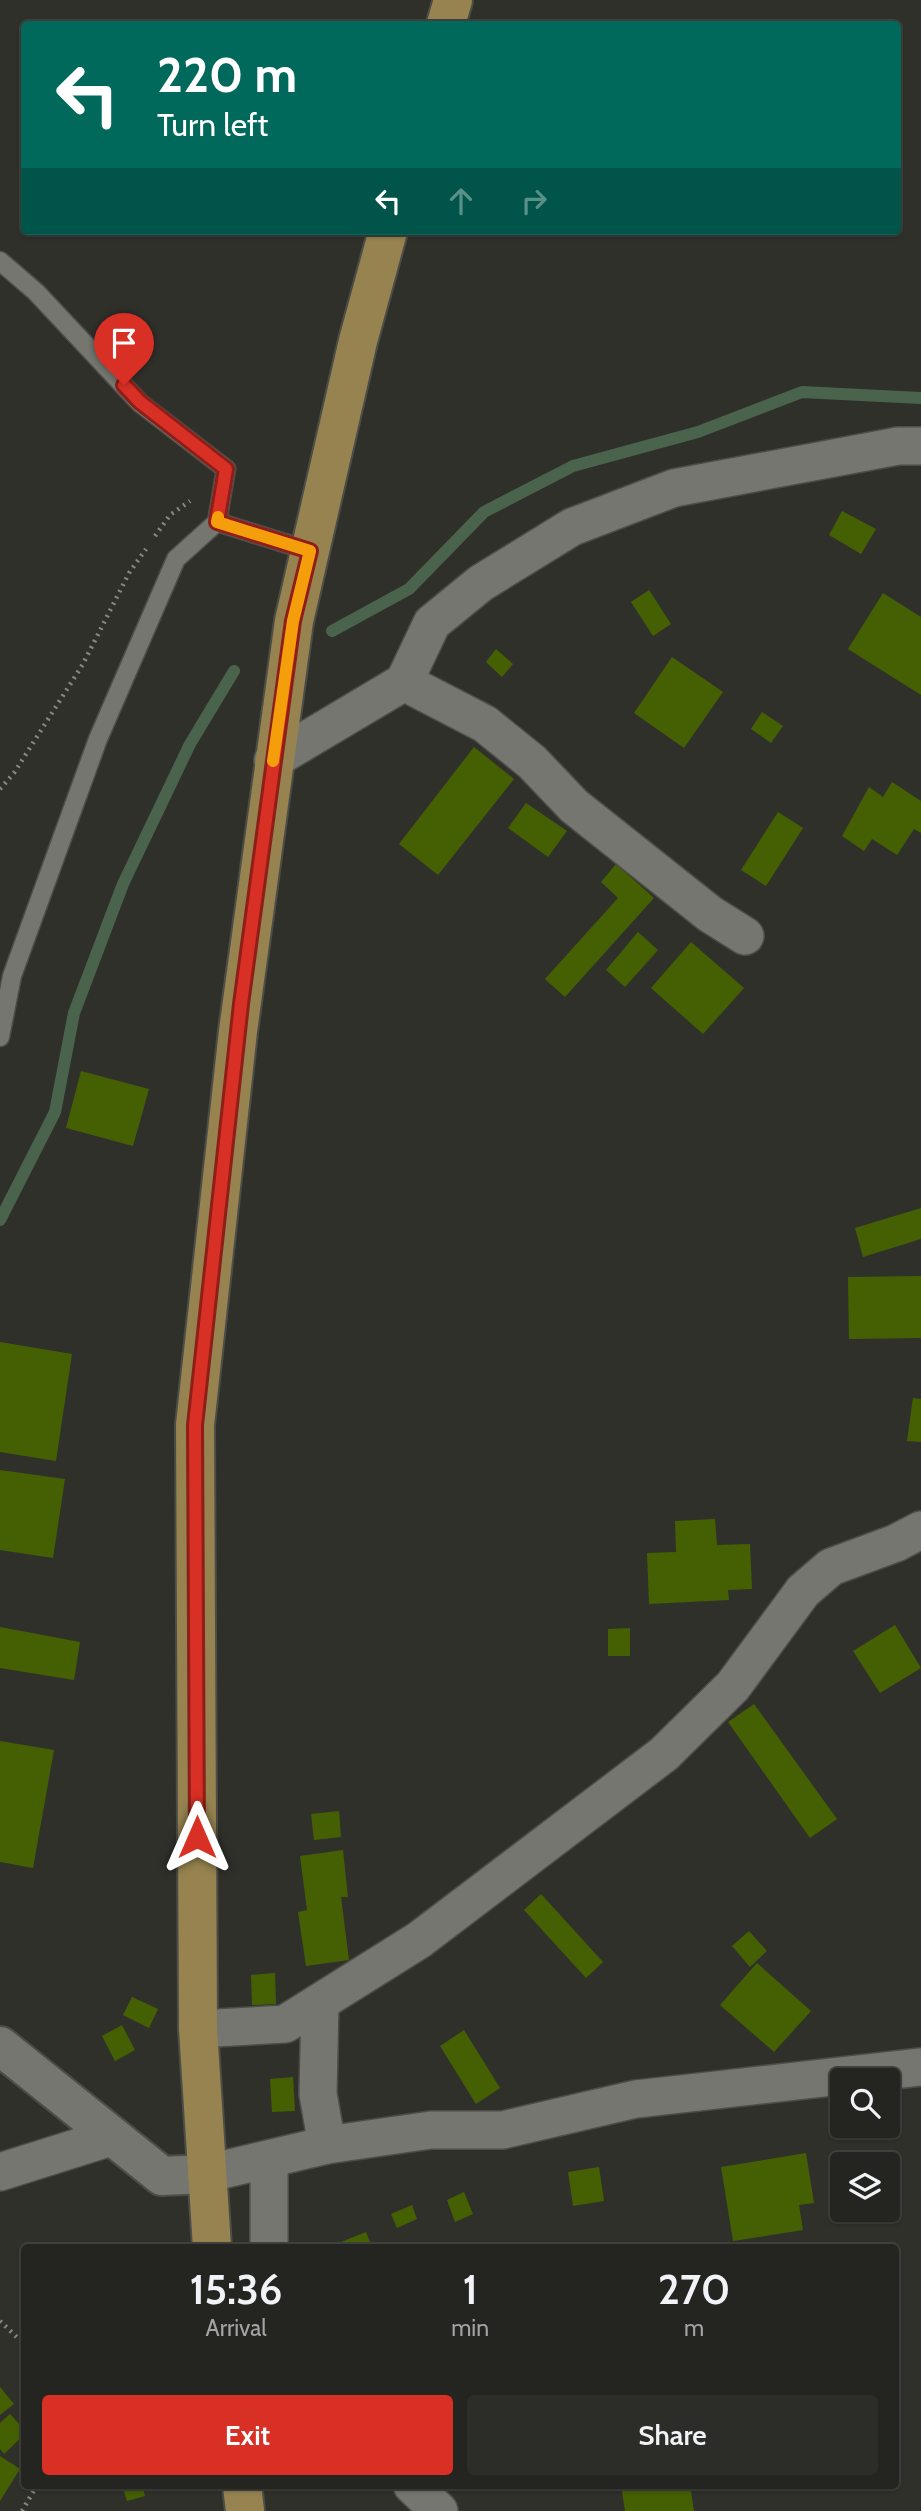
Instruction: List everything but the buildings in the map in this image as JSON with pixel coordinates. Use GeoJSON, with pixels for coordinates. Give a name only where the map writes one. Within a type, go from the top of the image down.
{"type":"FeatureCollection","features":[{"type":"Feature","properties":{"kind":"main road"},"geometry":{"type":"LineString","coordinates":[[212,2244],[205,2174],[198,2029],[195,1425],[238,1031],[293,621],[358,341],[387,235]]}},
{"type":"Feature","properties":{"kind":"main road"},"geometry":{"type":"LineString","coordinates":[[242,2489],[245,2511]]}},
{"type":"Feature","properties":{"kind":"street"},"geometry":{"type":"LineString","coordinates":[[273,760],[404,682],[432,624],[481,583],[572,527],[674,488],[898,446],[921,446]]}},
{"type":"Feature","properties":{"kind":"street"},"geometry":{"type":"LineString","coordinates":[[404,682],[485,724],[532,762],[573,806],[710,914],[745,936]]}},
{"type":"Feature","properties":{"kind":"street"},"geometry":{"type":"LineString","coordinates":[[198,2029],[285,2024],[419,1940],[664,1754],[733,1686],[803,1591],[831,1567],[896,1544],[921,1530]]}},
{"type":"Feature","properties":{"kind":"street"},"geometry":{"type":"LineString","coordinates":[[320,2003],[318,2094],[327,2145]]}},
{"type":"Feature","properties":{"kind":"street"},"geometry":{"type":"LineString","coordinates":[[0,2046],[162,2176],[205,2174],[327,2145],[431,2130],[503,2130],[636,2099],[921,2067]]}},
{"type":"Feature","properties":{"kind":"street"},"geometry":{"type":"LineString","coordinates":[[0,2172],[111,2137]]}},
{"type":"Feature","properties":{"kind":"street"},"geometry":{"type":"LineString","coordinates":[[269,2159],[269,2244]]}},
{"type":"Feature","properties":{"kind":"street"},"geometry":{"type":"LineString","coordinates":[[416,2489],[439,2511]]}},
{"type":"Feature","properties":{"kind":"lane"},"geometry":{"type":"LineString","coordinates":[[0,261],[36,292],[140,402],[226,469],[217,522],[176,559],[98,739],[12,976],[0,1037]]}},
{"type":"Feature","properties":{"kind":"lane"},"geometry":{"type":"LineString","coordinates":[[217,522],[310,551]]}},
{"type":"Feature","properties":{"kind":"path"},"geometry":{"type":"LineString","coordinates":[[0,789],[14,774],[83,664],[129,573],[170,514],[207,489],[222,496]]}},
{"type":"Feature","properties":{"kind":"path"},"geometry":{"type":"LineString","coordinates":[[0,2320],[21,2341]]}},
{"type":"Feature","properties":{"kind":"path"},"geometry":{"type":"LineString","coordinates":[[22,2511],[35,2489]]}},
{"type":"Feature","properties":{"kind":"waterway"},"geometry":{"type":"LineString","coordinates":[[332,631],[409,589],[484,512],[573,466],[698,432],[802,392],[921,398]]}},
{"type":"Feature","properties":{"kind":"waterway"},"geometry":{"type":"LineString","coordinates":[[0,1220],[55,1112],[74,1013],[123,884],[190,744],[234,671]]}},
{"type":"Feature","properties":{"kind":"slow traffic"},"geometry":{"type":"LineString","coordinates":[[218,517],[217,522],[310,551],[293,621],[273,761]]}},
{"type":"Feature","properties":{"kind":"route"},"geometry":{"type":"LineString","coordinates":[[124,385],[140,402],[226,469],[217,522],[310,551],[293,621],[273,760],[241,1004],[195,1425],[197,1837]]}}]}
